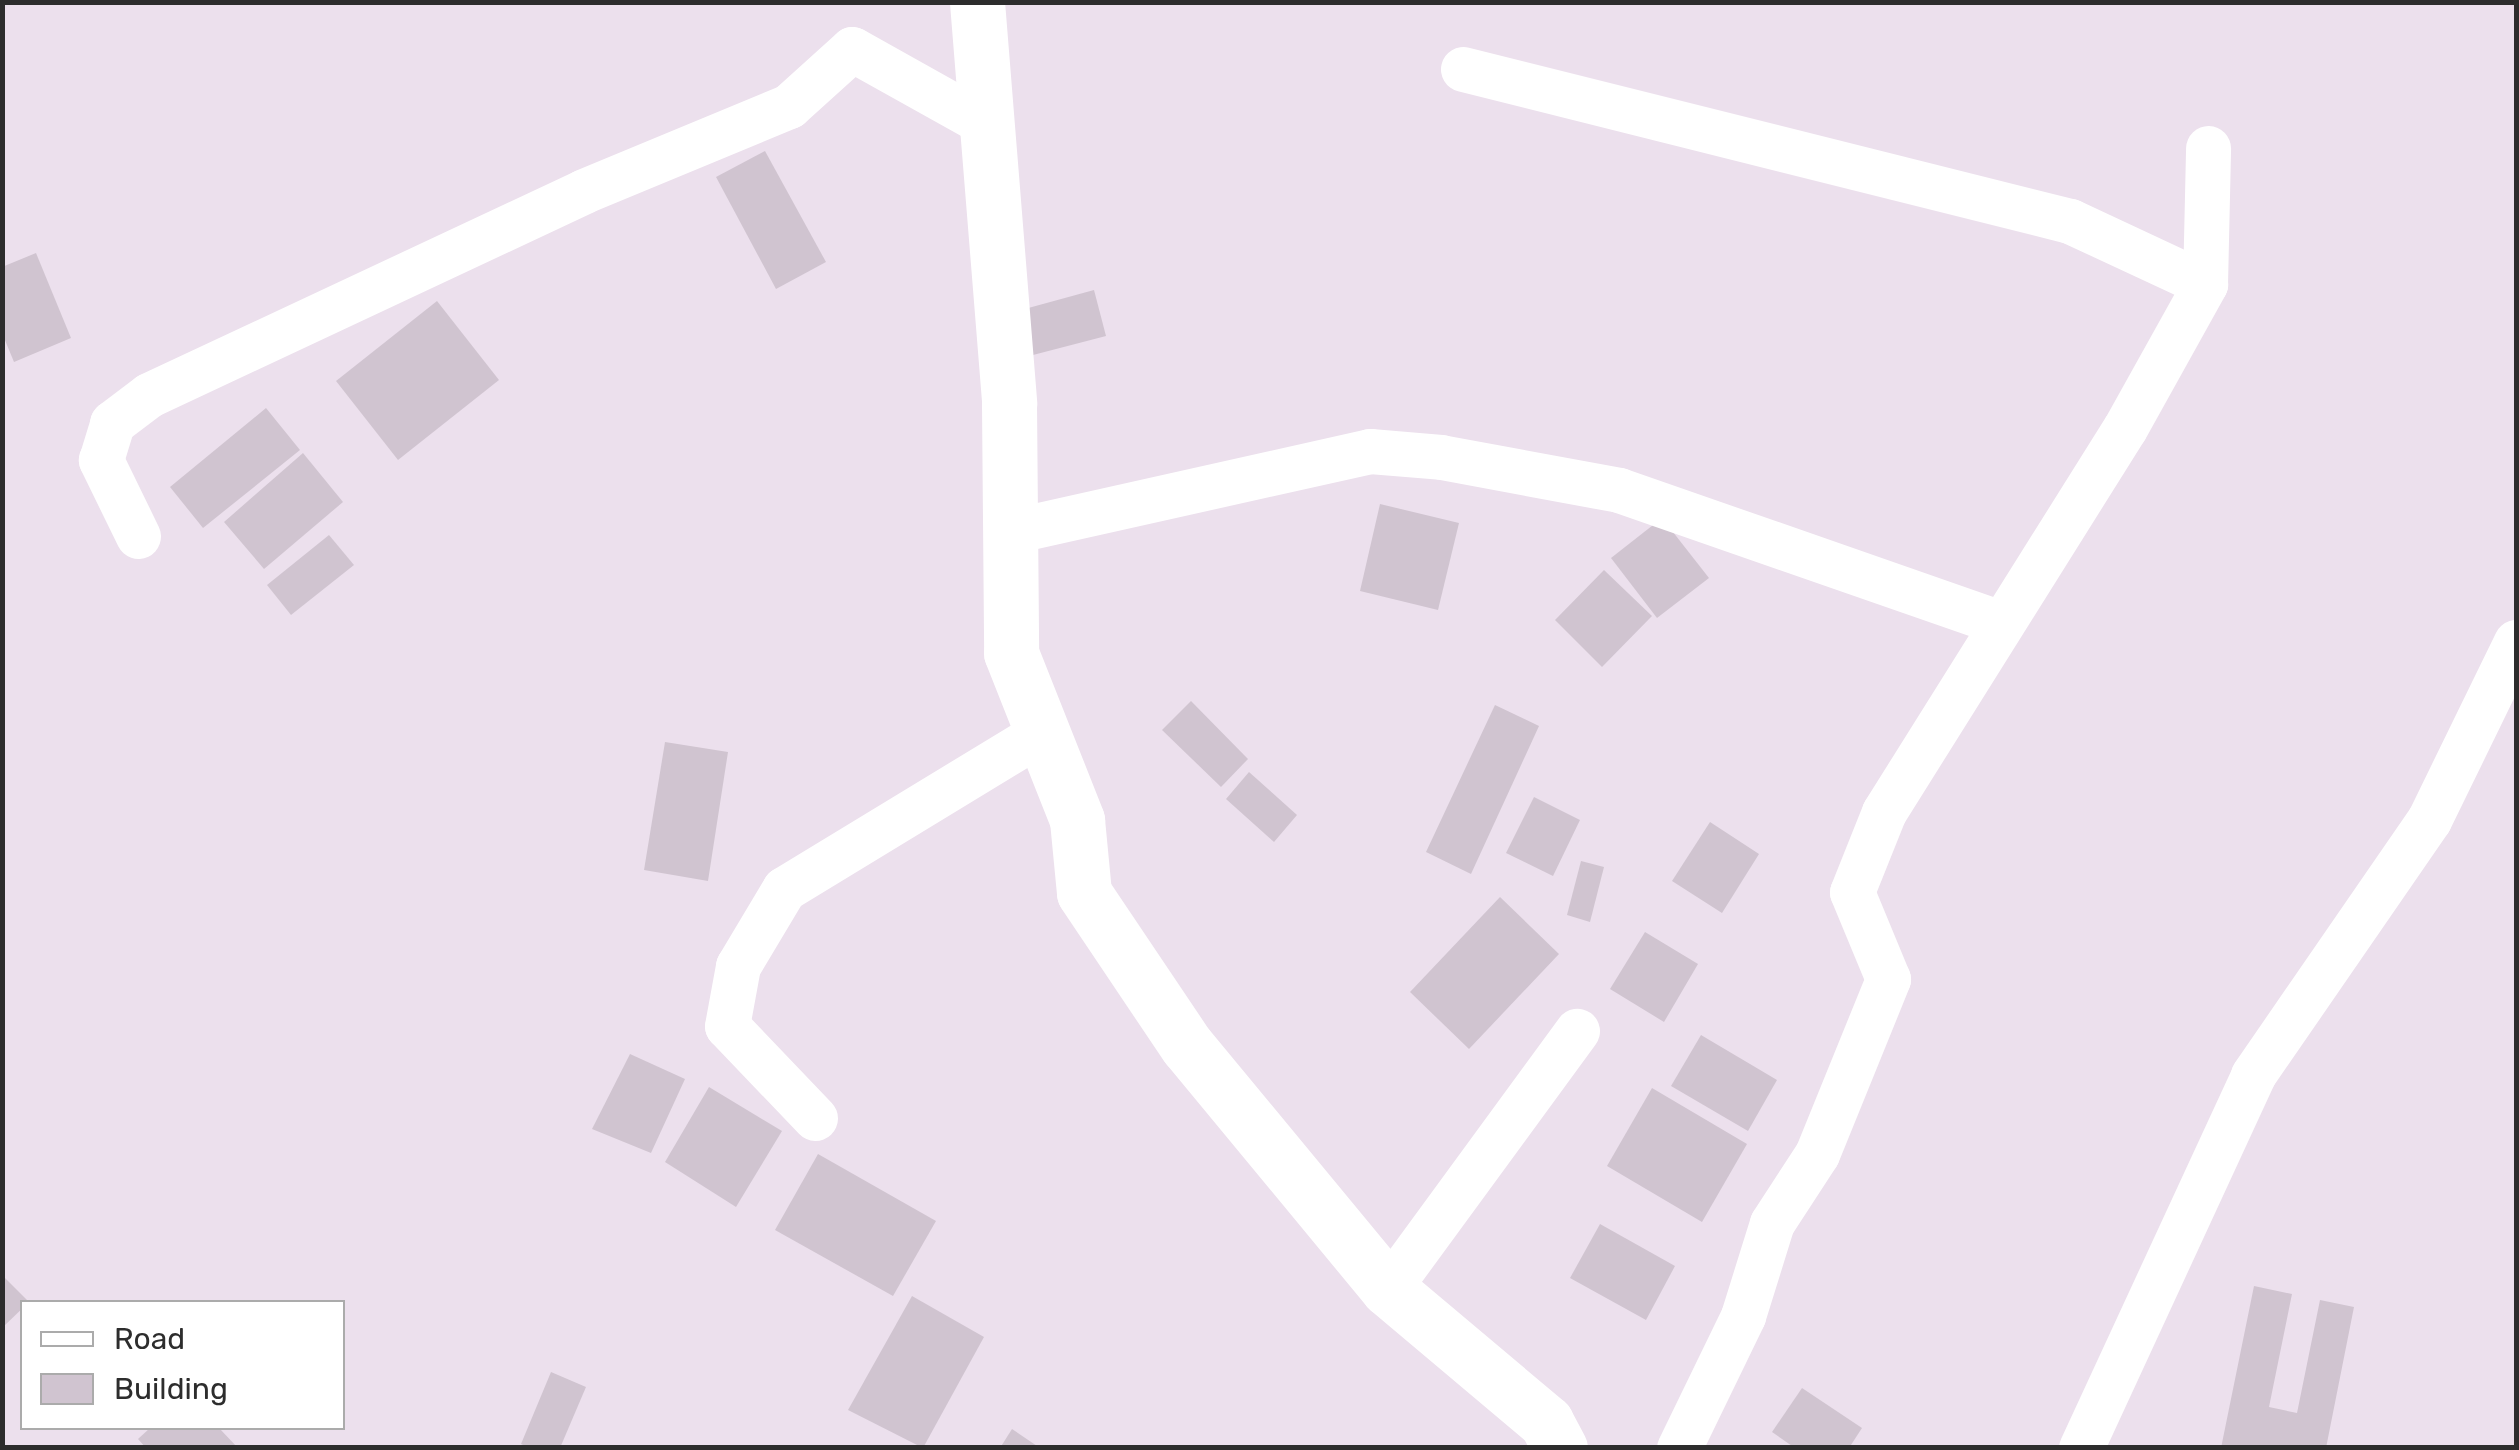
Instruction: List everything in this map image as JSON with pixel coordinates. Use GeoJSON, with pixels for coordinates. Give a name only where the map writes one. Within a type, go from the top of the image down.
{"type":"FeatureCollection","features":[{"type":"Feature","properties":{"kind":"street"},"geometry":{"type":"LineString","coordinates":[[977,2],[1009,404],[1011,653],[1077,820],[1084,893],[1187,1046],[1388,1288],[1546,1422],[1560,1448]]}},
{"type":"Feature","properties":{"kind":"street"},"geometry":{"type":"LineString","coordinates":[[138,536],[101,460],[112,423],[149,395],[584,191],[789,106],[852,50],[986,124]]}},
{"type":"Feature","properties":{"kind":"street"},"geometry":{"type":"LineString","coordinates":[[1462,70],[2070,221],[2205,284]]}},
{"type":"Feature","properties":{"kind":"street"},"geometry":{"type":"LineString","coordinates":[[1679,1448],[1742,1316],[1772,1222],[1817,1154],[1888,979],[1852,892],[1884,812],[1998,622],[2125,428],[2205,284],[2208,148]]}},
{"type":"Feature","properties":{"kind":"street"},"geometry":{"type":"LineString","coordinates":[[1012,531],[1370,450],[1441,457],[1620,490],[1998,622]]}},
{"type":"Feature","properties":{"kind":"street"},"geometry":{"type":"LineString","coordinates":[[2081,1448],[2253,1074],[2429,820],[2516,642]]}},
{"type":"Feature","properties":{"kind":"street"},"geometry":{"type":"LineString","coordinates":[[814,1118],[727,1026],[738,966],[784,889],[1044,730]]}},
{"type":"Feature","properties":{"kind":"street"},"geometry":{"type":"LineString","coordinates":[[1388,1288],[1577,1031]]}},
{"type":"Feature","properties":{"kind":"building"},"geometry":{"type":"Polygon","coordinates":[[[765,151],[826,262],[776,289],[716,177],[765,151]]]}},
{"type":"Feature","properties":{"kind":"building"},"geometry":{"type":"Polygon","coordinates":[[[36,253],[71,338],[14,362],[2,333],[2,267],[36,253]]]}},
{"type":"Feature","properties":{"kind":"building"},"geometry":{"type":"Polygon","coordinates":[[[1094,290],[1106,336],[1033,355],[1021,310],[1094,290]]]}},
{"type":"Feature","properties":{"kind":"building"},"geometry":{"type":"Polygon","coordinates":[[[437,301],[499,380],[398,460],[336,381],[437,301]]]}},
{"type":"Feature","properties":{"kind":"building"},"geometry":{"type":"Polygon","coordinates":[[[266,408],[300,450],[203,528],[170,487],[266,408]]]}},
{"type":"Feature","properties":{"kind":"building"},"geometry":{"type":"Polygon","coordinates":[[[303,453],[343,502],[264,569],[224,522],[303,453]]]}},
{"type":"Feature","properties":{"kind":"building"},"geometry":{"type":"Polygon","coordinates":[[[1380,504],[1459,523],[1438,610],[1360,591],[1380,504]]]}},
{"type":"Feature","properties":{"kind":"building"},"geometry":{"type":"Polygon","coordinates":[[[1662,518],[1709,578],[1657,618],[1611,558],[1662,518]]]}},
{"type":"Feature","properties":{"kind":"building"},"geometry":{"type":"Polygon","coordinates":[[[329,535],[354,565],[291,615],[267,585],[329,535]]]}},
{"type":"Feature","properties":{"kind":"building"},"geometry":{"type":"Polygon","coordinates":[[[1604,570],[1652,616],[1602,667],[1555,620],[1604,570]]]}},
{"type":"Feature","properties":{"kind":"building"},"geometry":{"type":"Polygon","coordinates":[[[1191,701],[1248,759],[1221,787],[1162,730],[1191,701]]]}},
{"type":"Feature","properties":{"kind":"building"},"geometry":{"type":"Polygon","coordinates":[[[1495,705],[1539,726],[1471,874],[1426,852],[1495,705]]]}},
{"type":"Feature","properties":{"kind":"building"},"geometry":{"type":"Polygon","coordinates":[[[665,742],[728,752],[708,881],[644,870],[665,742]]]}},
{"type":"Feature","properties":{"kind":"building"},"geometry":{"type":"Polygon","coordinates":[[[1249,772],[1297,815],[1274,842],[1226,799],[1249,772]]]}},
{"type":"Feature","properties":{"kind":"building"},"geometry":{"type":"Polygon","coordinates":[[[1534,797],[1580,820],[1553,876],[1506,853],[1534,797]]]}},
{"type":"Feature","properties":{"kind":"building"},"geometry":{"type":"Polygon","coordinates":[[[1710,822],[1759,854],[1722,913],[1672,881],[1710,822]]]}},
{"type":"Feature","properties":{"kind":"building"},"geometry":{"type":"Polygon","coordinates":[[[1581,861],[1604,867],[1590,922],[1567,915],[1581,861]]]}},
{"type":"Feature","properties":{"kind":"building"},"geometry":{"type":"Polygon","coordinates":[[[1500,897],[1559,954],[1469,1049],[1410,992],[1500,897]]]}},
{"type":"Feature","properties":{"kind":"building"},"geometry":{"type":"Polygon","coordinates":[[[1645,932],[1698,964],[1664,1022],[1610,989],[1645,932]]]}},
{"type":"Feature","properties":{"kind":"building"},"geometry":{"type":"Polygon","coordinates":[[[1701,1035],[1777,1080],[1748,1131],[1671,1086],[1701,1035]]]}},
{"type":"Feature","properties":{"kind":"building"},"geometry":{"type":"Polygon","coordinates":[[[630,1054],[685,1079],[651,1153],[592,1129],[630,1054]]]}},
{"type":"Feature","properties":{"kind":"building"},"geometry":{"type":"Polygon","coordinates":[[[709,1087],[782,1131],[736,1207],[665,1162],[709,1087]]]}},
{"type":"Feature","properties":{"kind":"building"},"geometry":{"type":"Polygon","coordinates":[[[1652,1088],[1747,1144],[1702,1222],[1607,1166],[1652,1088]]]}},
{"type":"Feature","properties":{"kind":"building"},"geometry":{"type":"Polygon","coordinates":[[[818,1154],[936,1221],[893,1296],[775,1230],[818,1154]]]}},
{"type":"Feature","properties":{"kind":"building"},"geometry":{"type":"Polygon","coordinates":[[[1600,1224],[1675,1266],[1646,1320],[1570,1278],[1600,1224]]]}},
{"type":"Feature","properties":{"kind":"building"},"geometry":{"type":"Polygon","coordinates":[[[2,1275],[27,1300],[20,1300],[20,1311],[2,1328],[2,1275]]]}},
{"type":"Feature","properties":{"kind":"building"},"geometry":{"type":"Polygon","coordinates":[[[2254,1286],[2292,1294],[2269,1407],[2297,1413],[2320,1300],[2354,1307],[2326,1448],[2221,1448],[2254,1286]]]}},
{"type":"Feature","properties":{"kind":"building"},"geometry":{"type":"Polygon","coordinates":[[[912,1296],[984,1337],[923,1448],[848,1410],[912,1296]]]}},
{"type":"Feature","properties":{"kind":"building"},"geometry":{"type":"Polygon","coordinates":[[[551,1372],[586,1387],[560,1448],[529,1448],[521,1444],[551,1372]]]}},
{"type":"Feature","properties":{"kind":"building"},"geometry":{"type":"Polygon","coordinates":[[[1802,1388],[1862,1428],[1849,1448],[1795,1448],[1772,1432],[1802,1388]]]}},
{"type":"Feature","properties":{"kind":"building"},"geometry":{"type":"Polygon","coordinates":[[[1012,1429],[1040,1448],[1000,1448],[1012,1429]]]}},
{"type":"Feature","properties":{"kind":"building"},"geometry":{"type":"Polygon","coordinates":[[[148,1430],[221,1430],[238,1448],[146,1448],[138,1439],[148,1430]]]}}]}
